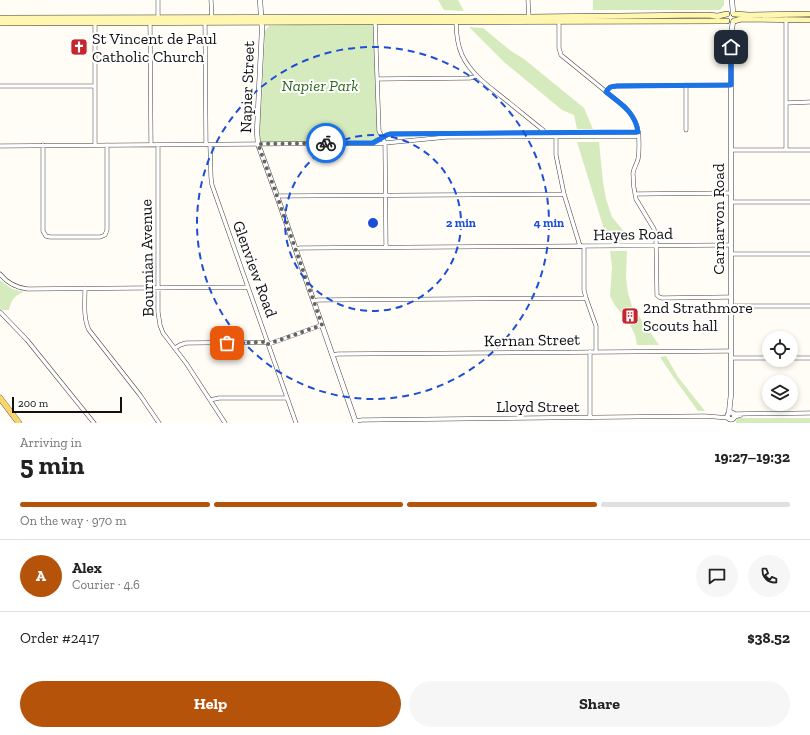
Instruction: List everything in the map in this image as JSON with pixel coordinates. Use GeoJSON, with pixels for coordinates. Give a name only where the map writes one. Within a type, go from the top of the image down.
{"type":"FeatureCollection","features":[{"type":"Feature","properties":{"kind":"main road"},"geometry":{"type":"LineString","coordinates":[[731,14],[736,18],[731,21]]}},
{"type":"Feature","properties":{"kind":"main road"},"geometry":{"type":"LineString","coordinates":[[731,14],[726,18],[731,21]]}},
{"type":"Feature","properties":{"kind":"main road"},"geometry":{"type":"LineString","coordinates":[[0,18],[95,20],[558,19],[676,18],[731,14],[810,20]]}},
{"type":"Feature","properties":{"kind":"main road"},"geometry":{"type":"LineString","coordinates":[[676,18],[731,21],[808,14]]}},
{"type":"Feature","properties":{"kind":"main road"},"geometry":{"type":"LineString","coordinates":[[0,22],[95,20]]}},
{"type":"Feature","properties":{"kind":"main road"},"geometry":{"type":"LineString","coordinates":[[0,398],[19,423]]}},
{"type":"Feature","properties":{"kind":"street"},"geometry":{"type":"LineString","coordinates":[[158,0],[158,20]]}},
{"type":"Feature","properties":{"kind":"street"},"geometry":{"type":"LineString","coordinates":[[211,0],[212,20]]}},
{"type":"Feature","properties":{"kind":"street","name":"Napier Street"},"geometry":{"type":"LineString","coordinates":[[260,0],[261,45],[257,132],[258,144],[356,422]]}},
{"type":"Feature","properties":{"kind":"street"},"geometry":{"type":"LineString","coordinates":[[528,0],[528,19]]}},
{"type":"Feature","properties":{"kind":"street"},"geometry":{"type":"LineString","coordinates":[[731,14],[732,0]]}},
{"type":"Feature","properties":{"kind":"street"},"geometry":{"type":"LineString","coordinates":[[786,17],[786,150]]}},
{"type":"Feature","properties":{"kind":"street"},"geometry":{"type":"LineString","coordinates":[[456,19],[459,47],[465,61],[473,72],[531,120],[545,135]]}},
{"type":"Feature","properties":{"kind":"street"},"geometry":{"type":"LineString","coordinates":[[558,19],[559,48],[561,55],[625,107],[635,120],[639,136],[639,156],[633,174],[635,194],[636,199],[654,229],[656,239],[656,293],[658,297],[731,297]]}},
{"type":"Feature","properties":{"kind":"street"},"geometry":{"type":"LineString","coordinates":[[95,20],[95,145]]}},
{"type":"Feature","properties":{"kind":"street"},"geometry":{"type":"LineString","coordinates":[[150,20],[151,145]]}},
{"type":"Feature","properties":{"kind":"street","name":"Glenview Road"},"geometry":{"type":"LineString","coordinates":[[205,20],[208,145],[211,182],[296,423]]}},
{"type":"Feature","properties":{"kind":"street"},"geometry":{"type":"LineString","coordinates":[[375,20],[379,132],[385,143],[386,247]]}},
{"type":"Feature","properties":{"kind":"street","name":"Carnarvon Road"},"geometry":{"type":"LineString","coordinates":[[731,21],[731,417]]}},
{"type":"Feature","properties":{"kind":"street"},"geometry":{"type":"LineString","coordinates":[[465,78],[473,72]]}},
{"type":"Feature","properties":{"kind":"street"},"geometry":{"type":"LineString","coordinates":[[377,79],[470,78],[477,76]]}},
{"type":"Feature","properties":{"kind":"street"},"geometry":{"type":"LineString","coordinates":[[686,85],[686,130]]}},
{"type":"Feature","properties":{"kind":"street"},"geometry":{"type":"LineString","coordinates":[[606,92],[613,86],[731,85]]}},
{"type":"Feature","properties":{"kind":"street"},"geometry":{"type":"LineString","coordinates":[[0,86],[95,86]]}},
{"type":"Feature","properties":{"kind":"street"},"geometry":{"type":"LineString","coordinates":[[786,103],[810,102]]}},
{"type":"Feature","properties":{"kind":"street"},"geometry":{"type":"LineString","coordinates":[[525,132],[529,132],[532,128],[531,120]]}},
{"type":"Feature","properties":{"kind":"street"},"geometry":{"type":"LineString","coordinates":[[373,143],[390,134],[525,132],[556,137],[638,132]]}},
{"type":"Feature","properties":{"kind":"street"},"geometry":{"type":"LineString","coordinates":[[0,146],[385,143],[447,137],[545,135],[556,132],[639,136]]}},
{"type":"Feature","properties":{"kind":"street"},"geometry":{"type":"LineString","coordinates":[[556,132],[556,155],[564,194],[582,246],[584,290],[596,326],[596,352]]}},
{"type":"Feature","properties":{"kind":"street"},"geometry":{"type":"LineString","coordinates":[[43,145],[43,231],[46,236],[100,237],[105,235],[107,230],[107,145]]}},
{"type":"Feature","properties":{"kind":"street","name":"Bournian Avenue"},"geometry":{"type":"LineString","coordinates":[[158,145],[158,312],[160,325],[163,333],[186,363],[226,423]]}},
{"type":"Feature","properties":{"kind":"street"},"geometry":{"type":"LineString","coordinates":[[731,150],[810,150]]}},
{"type":"Feature","properties":{"kind":"street"},"geometry":{"type":"LineString","coordinates":[[635,194],[731,192]]}},
{"type":"Feature","properties":{"kind":"street"},"geometry":{"type":"LineString","coordinates":[[277,196],[564,194]]}},
{"type":"Feature","properties":{"kind":"street"},"geometry":{"type":"LineString","coordinates":[[731,202],[810,202]]}},
{"type":"Feature","properties":{"kind":"street","name":"Hayes Road"},"geometry":{"type":"LineString","coordinates":[[296,249],[731,245]]}},
{"type":"Feature","properties":{"kind":"street"},"geometry":{"type":"LineString","coordinates":[[731,254],[810,254]]}},
{"type":"Feature","properties":{"kind":"street"},"geometry":{"type":"LineString","coordinates":[[0,274],[7,282],[22,288],[248,287]]}},
{"type":"Feature","properties":{"kind":"street"},"geometry":{"type":"LineString","coordinates":[[85,288],[85,317],[89,330],[140,395],[159,423]]}},
{"type":"Feature","properties":{"kind":"street"},"geometry":{"type":"LineString","coordinates":[[314,301],[586,298]]}},
{"type":"Feature","properties":{"kind":"street"},"geometry":{"type":"LineString","coordinates":[[731,306],[810,306]]}},
{"type":"Feature","properties":{"kind":"street"},"geometry":{"type":"LineString","coordinates":[[0,312],[27,340],[94,423]]}},
{"type":"Feature","properties":{"kind":"street"},"geometry":{"type":"LineString","coordinates":[[175,348],[186,343],[268,343],[322,325]]}},
{"type":"Feature","properties":{"kind":"street","name":"Kernan Street"},"geometry":{"type":"LineString","coordinates":[[332,355],[731,351]]}},
{"type":"Feature","properties":{"kind":"street"},"geometry":{"type":"LineString","coordinates":[[589,423],[590,352]]}},
{"type":"Feature","properties":{"kind":"street"},"geometry":{"type":"LineString","coordinates":[[731,358],[762,358]]}},
{"type":"Feature","properties":{"kind":"street"},"geometry":{"type":"LineString","coordinates":[[798,358],[810,358]]}},
{"type":"Feature","properties":{"kind":"street"},"geometry":{"type":"LineString","coordinates":[[210,400],[219,398],[287,398]]}},
{"type":"Feature","properties":{"kind":"street","name":"Lloyd Street"},"geometry":{"type":"LineString","coordinates":[[356,422],[362,420],[705,416],[731,417],[744,414],[810,413]]}},
{"type":"Feature","properties":{"kind":"green space"},"geometry":{"type":"Polygon","coordinates":[[[438,0],[458,0],[464,11],[444,10],[438,0]]]}},
{"type":"Feature","properties":{"kind":"green space"},"geometry":{"type":"Polygon","coordinates":[[[593,0],[724,0],[724,5],[720,10],[593,10],[593,0]]]}},
{"type":"Feature","properties":{"kind":"green space","name":"Napier Park"},"geometry":{"type":"Polygon","coordinates":[[[375,22],[378,141],[258,144],[265,31],[269,26],[375,22]]]}},
{"type":"Feature","properties":{"kind":"green space"},"geometry":{"type":"Polygon","coordinates":[[[469,27],[483,28],[584,108],[593,129],[577,129],[574,115],[562,110],[504,62],[469,27]]]}},
{"type":"Feature","properties":{"kind":"green space"},"geometry":{"type":"Polygon","coordinates":[[[577,142],[599,142],[606,199],[612,217],[627,235],[628,241],[608,242],[577,142]]]}},
{"type":"Feature","properties":{"kind":"green space"},"geometry":{"type":"Polygon","coordinates":[[[610,251],[627,251],[626,277],[628,293],[632,306],[659,345],[637,345],[635,335],[629,323],[614,304],[610,296],[612,267],[610,251]]]}},
{"type":"Feature","properties":{"kind":"green space"},"geometry":{"type":"Polygon","coordinates":[[[0,280],[12,289],[24,292],[14,299],[9,310],[2,310],[0,308],[0,280]]]}},
{"type":"Feature","properties":{"kind":"green space"},"geometry":{"type":"Polygon","coordinates":[[[666,356],[678,377],[705,411],[698,411],[674,378],[660,357],[666,356]]]}},
{"type":"Feature","properties":{"kind":"green space"},"geometry":{"type":"Polygon","coordinates":[[[738,418],[810,418],[810,423],[736,423],[738,418]]]}},
{"type":"Feature","properties":{"kind":"way so far"},"geometry":{"type":"LineString","coordinates":[[227,343],[268,342],[268,344],[322,325],[258,144],[326,143]]}},
{"type":"Feature","properties":{"kind":"place","name":"St Vincent de Paul Catholic Church"},"geometry":{"type":"Point","coordinates":[79,47]}},
{"type":"Feature","properties":{"kind":"place","name":"2nd Strathmore Scouts hall"},"geometry":{"type":"Point","coordinates":[630,316]}},
{"type":"Feature","properties":{"kind":"route"},"geometry":{"type":"LineString","coordinates":[[326,143],[373,143],[390,134],[638,132],[635,120],[631,113],[606,92],[608,89],[613,86],[731,85],[731,47]]}}]}
